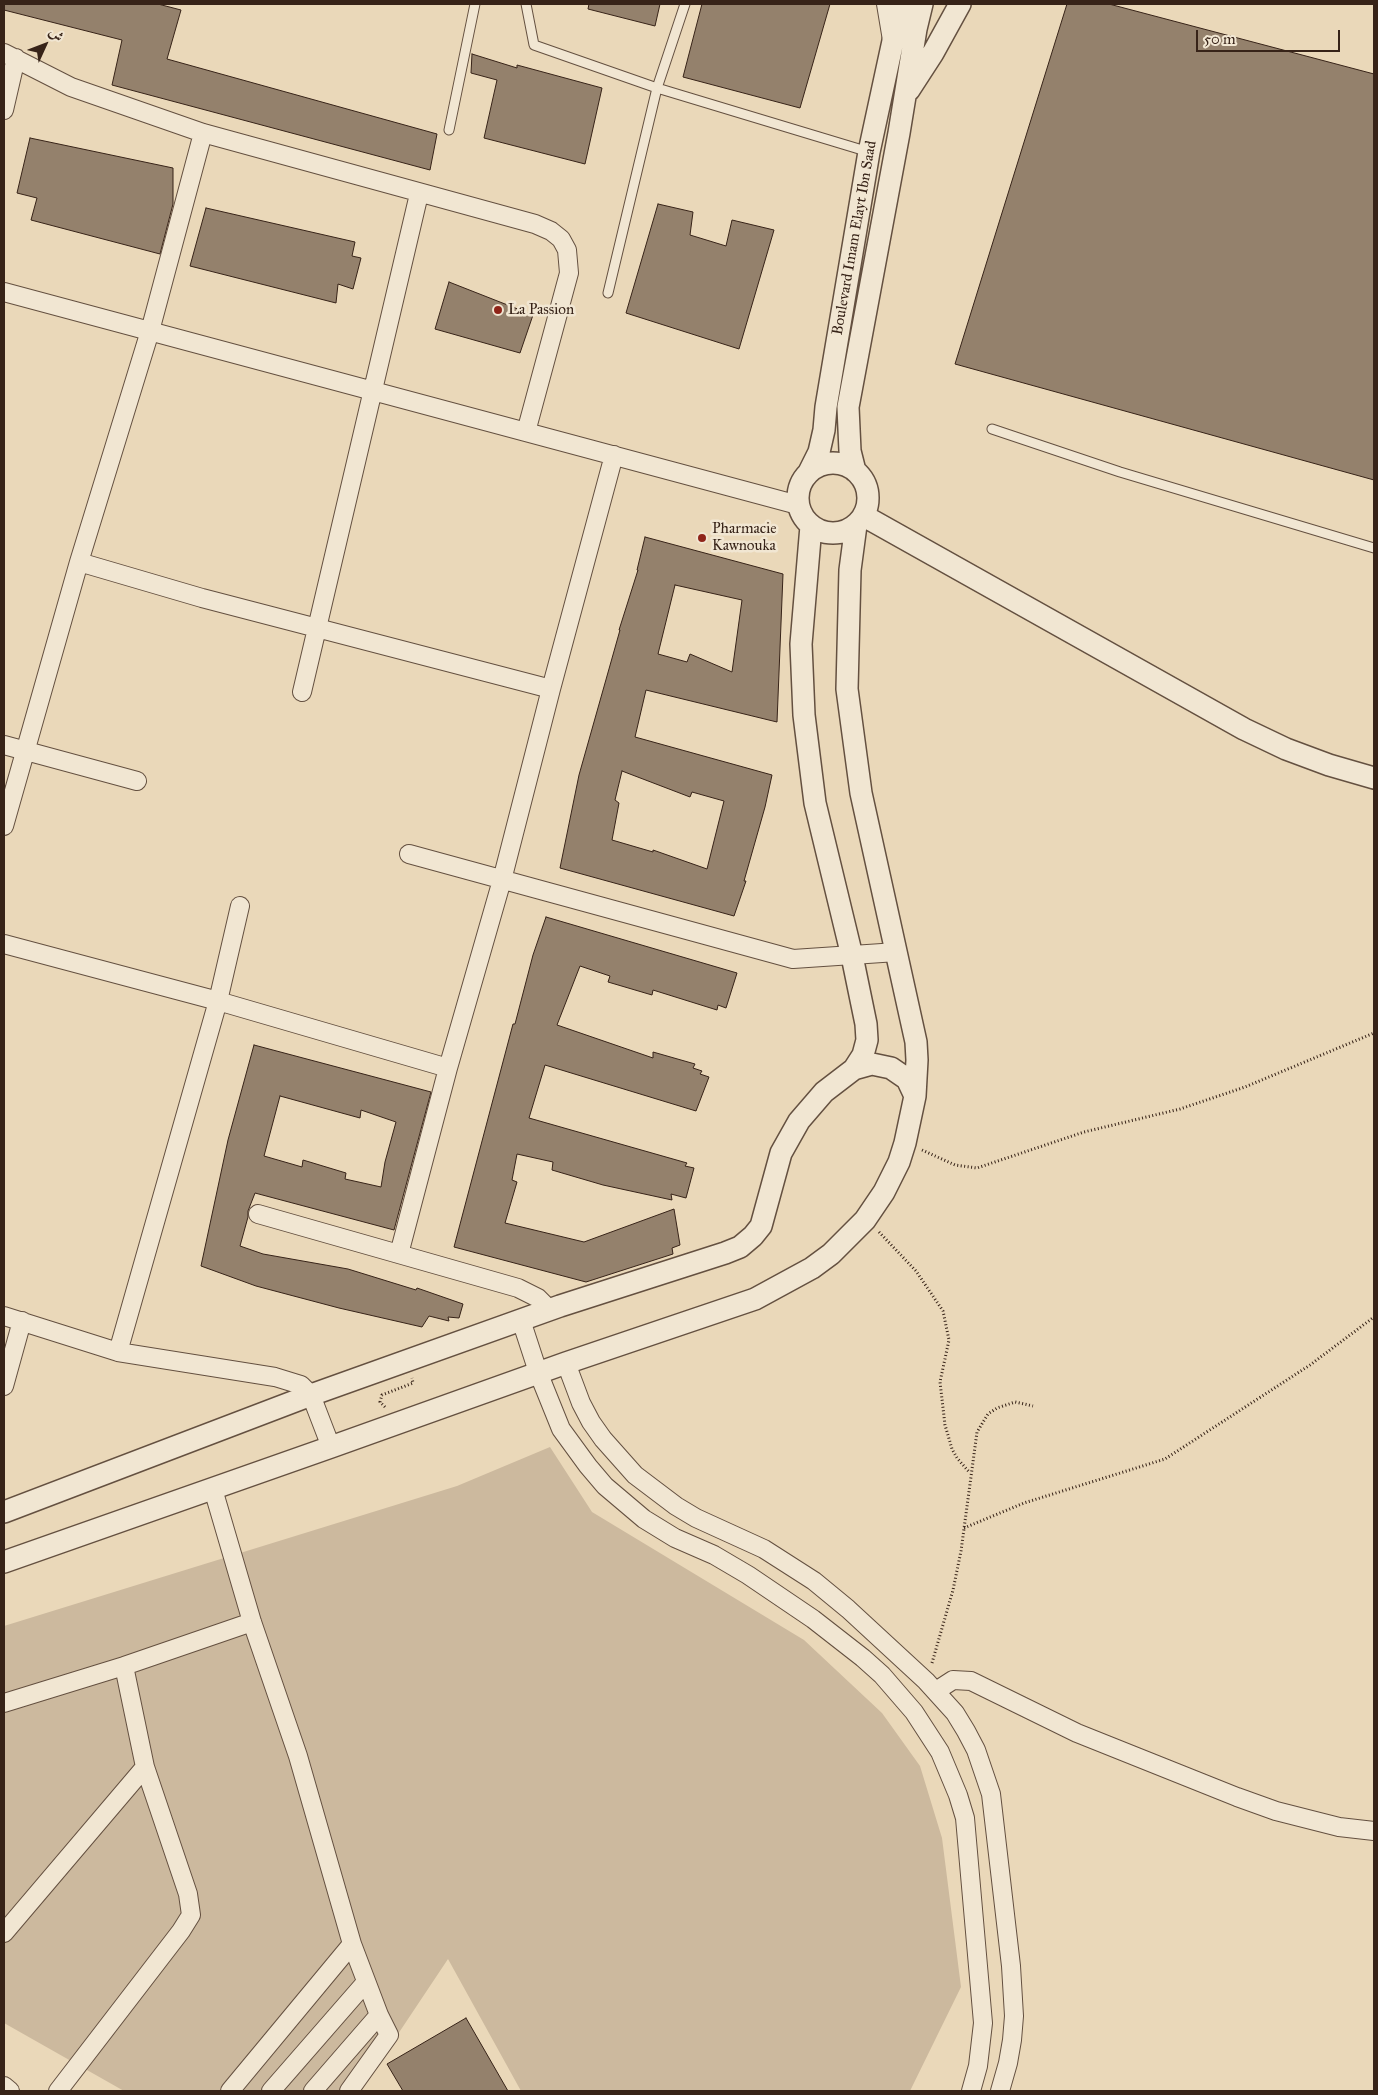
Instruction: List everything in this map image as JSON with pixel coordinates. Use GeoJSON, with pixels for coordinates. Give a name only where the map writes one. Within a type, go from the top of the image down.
{"type":"FeatureCollection","features":[{"type":"Feature","properties":{"kind":"street"},"geometry":{"type":"LineString","coordinates":[[886,4],[892,41]]}},
{"type":"Feature","properties":{"kind":"street","name":"Boulevard Imam Elayt Ibn Saad"},"geometry":{"type":"LineString","coordinates":[[809,472],[819,452],[824,430],[826,407],[869,152],[901,4]]}},
{"type":"Feature","properties":{"kind":"street","name":"Boulevard Imam Elayt Ibn Saad"},"geometry":{"type":"LineString","coordinates":[[855,471],[850,451],[848,406],[922,4]]}},
{"type":"Feature","properties":{"kind":"street"},"geometry":{"type":"LineString","coordinates":[[905,97],[933,53],[960,4]]}},
{"type":"Feature","properties":{"kind":"street"},"geometry":{"type":"LineString","coordinates":[[4,110],[10,55],[71,87],[203,133],[419,194],[536,224],[551,230],[561,239],[567,250],[569,273],[526,432]]}},
{"type":"Feature","properties":{"kind":"street"},"geometry":{"type":"LineString","coordinates":[[4,826],[79,562],[150,331],[203,133]]}},
{"type":"Feature","properties":{"kind":"street"},"geometry":{"type":"LineString","coordinates":[[302,692],[419,194]]}},
{"type":"Feature","properties":{"kind":"street"},"geometry":{"type":"LineString","coordinates":[[4,292],[798,505]]}},
{"type":"Feature","properties":{"kind":"street"},"geometry":{"type":"LineString","coordinates":[[399,1254],[448,1068],[502,880],[614,455]]}},
{"type":"Feature","properties":{"kind":"street"},"geometry":{"type":"LineString","coordinates":[[4,1562],[332,1447],[538,1372],[754,1299],[812,1268],[832,1254],[865,1220],[884,1192],[899,1162],[905,1143],[916,1096],[918,1078],[916,1042],[861,793],[847,689],[850,570],[860,520],[868,504],[867,492],[863,480],[855,471],[844,465],[832,463],[820,466],[809,472],[802,481],[798,493],[798,505],[802,517],[811,526],[821,532],[834,534],[845,532],[860,520]]}},
{"type":"Feature","properties":{"kind":"street"},"geometry":{"type":"LineString","coordinates":[[860,520],[1244,729],[1294,752],[1329,765],[1374,778]]}},
{"type":"Feature","properties":{"kind":"street"},"geometry":{"type":"LineString","coordinates":[[4,1512],[311,1394],[550,1310],[740,1247],[760,1226],[781,1153],[799,1120],[824,1092],[854,1069],[863,1056],[867,1040],[866,1024],[852,956],[815,803],[804,716],[801,644],[811,526]]}},
{"type":"Feature","properties":{"kind":"street"},"geometry":{"type":"LineString","coordinates":[[79,562],[551,690]]}},
{"type":"Feature","properties":{"kind":"street"},"geometry":{"type":"LineString","coordinates":[[4,745],[137,781]]}},
{"type":"Feature","properties":{"kind":"street"},"geometry":{"type":"LineString","coordinates":[[408,854],[793,959],[897,952]]}},
{"type":"Feature","properties":{"kind":"street"},"geometry":{"type":"LineString","coordinates":[[118,1352],[218,1001],[240,906]]}},
{"type":"Feature","properties":{"kind":"street"},"geometry":{"type":"LineString","coordinates":[[4,944],[218,1001],[448,1068]]}},
{"type":"Feature","properties":{"kind":"street"},"geometry":{"type":"LineString","coordinates":[[854,1069],[872,1064],[891,1068],[907,1079],[916,1096]]}},
{"type":"Feature","properties":{"kind":"street"},"geometry":{"type":"LineString","coordinates":[[258,1214],[518,1288],[538,1298],[550,1310]]}},
{"type":"Feature","properties":{"kind":"street"},"geometry":{"type":"LineString","coordinates":[[4,1316],[118,1352],[274,1376],[301,1384],[311,1394],[332,1447]]}},
{"type":"Feature","properties":{"kind":"street"},"geometry":{"type":"LineString","coordinates":[[521,1320],[538,1372],[561,1429],[588,1466],[624,1503],[644,1520],[675,1538],[714,1555],[748,1575],[813,1619],[882,1675],[914,1712],[932,1739],[950,1774],[965,1818],[983,2023],[978,2066],[971,2091]]}},
{"type":"Feature","properties":{"kind":"street"},"geometry":{"type":"LineString","coordinates":[[4,1386],[22,1321]]}},
{"type":"Feature","properties":{"kind":"street"},"geometry":{"type":"LineString","coordinates":[[566,1363],[581,1403],[591,1422],[603,1439],[635,1474],[676,1506],[696,1518],[764,1549],[814,1581],[848,1609],[931,1686],[954,1713],[976,1750],[991,1794],[995,1817],[1011,1966],[1014,2016],[1008,2063],[1000,2091]]}},
{"type":"Feature","properties":{"kind":"street"},"geometry":{"type":"LineString","coordinates":[[213,1489],[252,1622],[298,1756],[352,1944],[379,2015],[389,2035],[349,2091]]}},
{"type":"Feature","properties":{"kind":"street"},"geometry":{"type":"LineString","coordinates":[[4,1703],[124,1666],[252,1622]]}},
{"type":"Feature","properties":{"kind":"street"},"geometry":{"type":"LineString","coordinates":[[58,2091],[181,1931],[191,1915],[188,1894],[145,1767],[124,1666]]}},
{"type":"Feature","properties":{"kind":"street"},"geometry":{"type":"LineString","coordinates":[[931,1686],[953,1680],[971,1681],[1077,1733],[1237,1797],[1276,1811],[1339,1827],[1374,1832]]}},
{"type":"Feature","properties":{"kind":"street"},"geometry":{"type":"LineString","coordinates":[[4,1933],[145,1767]]}},
{"type":"Feature","properties":{"kind":"street"},"geometry":{"type":"LineString","coordinates":[[230,2091],[352,1944]]}},
{"type":"Feature","properties":{"kind":"street"},"geometry":{"type":"LineString","coordinates":[[271,2091],[366,1982]]}},
{"type":"Feature","properties":{"kind":"street"},"geometry":{"type":"LineString","coordinates":[[313,2091],[379,2015]]}},
{"type":"Feature","properties":{"kind":"street"},"geometry":{"type":"LineString","coordinates":[[4,2086],[10,2091]]}},
{"type":"Feature","properties":{"kind":"lane"},"geometry":{"type":"LineString","coordinates":[[449,130],[475,4]]}},
{"type":"Feature","properties":{"kind":"lane"},"geometry":{"type":"LineString","coordinates":[[526,4],[534,45],[657,88],[869,152]]}},
{"type":"Feature","properties":{"kind":"lane"},"geometry":{"type":"LineString","coordinates":[[608,293],[657,88],[685,4]]}},
{"type":"Feature","properties":{"kind":"lane"},"geometry":{"type":"LineString","coordinates":[[992,429],[1120,472],[1374,548]]}},
{"type":"Feature","properties":{"kind":"path"},"geometry":{"type":"LineString","coordinates":[[905,1143],[955,1165],[977,1168],[1084,1132],[1180,1109],[1245,1086],[1374,1033]]}},
{"type":"Feature","properties":{"kind":"path"},"geometry":{"type":"LineString","coordinates":[[865,1220],[910,1265],[943,1311],[949,1340],[940,1382],[947,1438],[954,1454],[970,1473]]}},
{"type":"Feature","properties":{"kind":"path"},"geometry":{"type":"LineString","coordinates":[[964,1528],[1024,1504],[1165,1459],[1310,1365],[1374,1318]]}},
{"type":"Feature","properties":{"kind":"path"},"geometry":{"type":"LineString","coordinates":[[390,1408],[381,1405],[380,1398],[382,1395],[413,1382],[406,1361]]}},
{"type":"Feature","properties":{"kind":"path"},"geometry":{"type":"LineString","coordinates":[[931,1686],[953,1590],[964,1528],[977,1432],[988,1414],[1006,1404],[1024,1403],[1033,1406]]}},
{"type":"Feature","properties":{"kind":"shaded area"},"geometry":{"type":"Polygon","coordinates":[[[550,1447],[592,1512],[804,1640],[882,1713],[920,1766],[942,1838],[961,1987],[910,2091],[521,2091],[448,1959],[360,2091],[124,2091],[4,2023],[4,1626],[457,1486],[550,1447]]]}},
{"type":"Feature","properties":{"kind":"building"},"geometry":{"type":"Polygon","coordinates":[[[4,4],[158,4],[181,10],[167,59],[437,134],[430,170],[112,85],[122,40],[4,10],[4,4]]]}},
{"type":"Feature","properties":{"kind":"building"},"geometry":{"type":"Polygon","coordinates":[[[589,4],[660,4],[655,26],[588,9],[589,4]]]}},
{"type":"Feature","properties":{"kind":"building"},"geometry":{"type":"Polygon","coordinates":[[[702,4],[830,4],[800,108],[683,77],[702,4]]]}},
{"type":"Feature","properties":{"kind":"building"},"geometry":{"type":"Polygon","coordinates":[[[1067,4],[1109,4],[1374,74],[1374,480],[955,364],[1067,4]]]}},
{"type":"Feature","properties":{"kind":"building"},"geometry":{"type":"Polygon","coordinates":[[[472,54],[517,68],[517,65],[602,88],[585,164],[484,138],[497,80],[471,73],[472,54]]]}},
{"type":"Feature","properties":{"kind":"building"},"geometry":{"type":"Polygon","coordinates":[[[30,138],[173,168],[173,204],[160,254],[31,220],[37,198],[17,193],[30,138]]]}},
{"type":"Feature","properties":{"kind":"building"},"geometry":{"type":"Polygon","coordinates":[[[658,204],[693,212],[690,235],[726,246],[732,220],[774,230],[739,349],[626,313],[658,204]]]}},
{"type":"Feature","properties":{"kind":"building"},"geometry":{"type":"Polygon","coordinates":[[[206,208],[355,242],[352,256],[361,258],[353,289],[338,284],[336,303],[190,266],[206,208]]]}},
{"type":"Feature","properties":{"kind":"building"},"geometry":{"type":"Polygon","coordinates":[[[449,282],[533,315],[520,353],[435,329],[449,282]]]}},
{"type":"Feature","properties":{"kind":"building"},"geometry":{"type":"Polygon","coordinates":[[[645,537],[783,574],[777,722],[646,690],[635,737],[772,775],[744,881],[746,881],[734,916],[560,868],[579,775],[645,537]],[[675,585],[658,654],[687,662],[690,654],[732,672],[742,600],[675,585]],[[622,771],[615,800],[619,803],[612,840],[653,852],[653,850],[707,869],[724,801],[692,792],[690,797],[622,771]]]}},
{"type":"Feature","properties":{"kind":"building"},"geometry":{"type":"Polygon","coordinates":[[[546,917],[737,973],[726,1008],[718,1005],[717,1010],[653,990],[652,995],[608,982],[610,976],[580,966],[557,1025],[653,1058],[653,1052],[695,1064],[693,1068],[702,1071],[700,1074],[709,1077],[696,1111],[545,1065],[529,1118],[687,1163],[685,1166],[694,1168],[686,1198],[671,1194],[672,1200],[603,1185],[552,1170],[553,1162],[517,1154],[512,1180],[517,1182],[505,1223],[584,1242],[674,1209],[680,1245],[672,1248],[673,1254],[586,1282],[454,1247],[513,1024],[515,1024],[533,955],[546,917]]]}},
{"type":"Feature","properties":{"kind":"building"},"geometry":{"type":"Polygon","coordinates":[[[254,1045],[431,1092],[394,1230],[255,1193],[248,1211],[240,1246],[263,1254],[348,1269],[416,1290],[417,1288],[463,1304],[459,1318],[448,1317],[449,1321],[429,1316],[422,1327],[256,1286],[201,1266],[228,1140],[254,1045]],[[280,1096],[264,1156],[302,1167],[303,1160],[346,1173],[345,1179],[381,1187],[385,1162],[396,1122],[361,1110],[360,1118],[280,1096]]]}},
{"type":"Feature","properties":{"kind":"building"},"geometry":{"type":"Polygon","coordinates":[[[466,2018],[508,2091],[403,2091],[387,2064],[466,2018]]]}},
{"type":"Feature","properties":{"kind":"place","name":"La Passion"},"geometry":{"type":"Point","coordinates":[498,310]}},
{"type":"Feature","properties":{"kind":"place","name":"Pharmacie Kawnouka"},"geometry":{"type":"Point","coordinates":[702,538]}}]}
